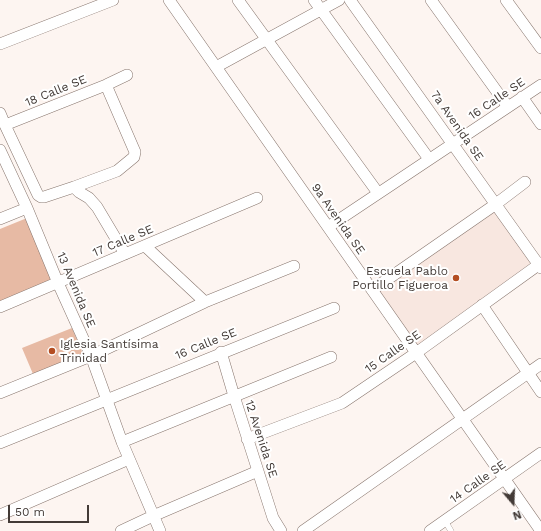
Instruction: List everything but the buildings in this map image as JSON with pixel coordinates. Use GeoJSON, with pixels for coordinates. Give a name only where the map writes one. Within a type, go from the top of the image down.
{"type":"FeatureCollection","features":[{"type":"Feature","properties":{"kind":"street"},"geometry":{"type":"LineString","coordinates":[[0,44],[113,0]]}},
{"type":"Feature","properties":{"kind":"street","name":"9a Avenida SE"},"geometry":{"type":"LineString","coordinates":[[169,0],[541,531]]}},
{"type":"Feature","properties":{"kind":"street"},"geometry":{"type":"LineString","coordinates":[[238,0],[378,193]]}},
{"type":"Feature","properties":{"kind":"street"},"geometry":{"type":"LineString","coordinates":[[314,0],[429,159]]}},
{"type":"Feature","properties":{"kind":"street"},"geometry":{"type":"LineString","coordinates":[[216,67],[339,0]]}},
{"type":"Feature","properties":{"kind":"street","name":"7a Avenida SE"},"geometry":{"type":"LineString","coordinates":[[350,0],[540,265]]}},
{"type":"Feature","properties":{"kind":"street"},"geometry":{"type":"LineString","coordinates":[[431,0],[508,107]]}},
{"type":"Feature","properties":{"kind":"street"},"geometry":{"type":"LineString","coordinates":[[506,0],[541,48]]}},
{"type":"Feature","properties":{"kind":"street","name":"18 Calle SE"},"geometry":{"type":"LineString","coordinates":[[5,125],[106,85],[127,75]]}},
{"type":"Feature","properties":{"kind":"street"},"geometry":{"type":"LineString","coordinates":[[0,113],[38,195],[44,197],[117,171],[134,157],[135,152],[106,85]]}},
{"type":"Feature","properties":{"kind":"street","name":"16 Calle SE"},"geometry":{"type":"LineString","coordinates":[[328,227],[541,85]]}},
{"type":"Feature","properties":{"kind":"street"},"geometry":{"type":"LineString","coordinates":[[522,97],[541,124]]}},
{"type":"Feature","properties":{"kind":"street","name":"13 Avenida SE"},"geometry":{"type":"LineString","coordinates":[[0,150],[27,208],[58,283],[91,356],[122,442],[160,531]]}},
{"type":"Feature","properties":{"kind":"street"},"geometry":{"type":"LineString","coordinates":[[372,290],[496,204],[525,182]]}},
{"type":"Feature","properties":{"kind":"street"},"geometry":{"type":"LineString","coordinates":[[74,187],[89,198],[97,207],[125,254]]}},
{"type":"Feature","properties":{"kind":"street","name":"17 Calle SE"},"geometry":{"type":"LineString","coordinates":[[0,307],[257,198]]}},
{"type":"Feature","properties":{"kind":"street"},"geometry":{"type":"LineString","coordinates":[[0,219],[27,208]]}},
{"type":"Feature","properties":{"kind":"street"},"geometry":{"type":"LineString","coordinates":[[145,246],[205,302]]}},
{"type":"Feature","properties":{"kind":"street","name":"15 Calle SE"},"geometry":{"type":"LineString","coordinates":[[247,439],[342,403],[540,265]]}},
{"type":"Feature","properties":{"kind":"street"},"geometry":{"type":"LineString","coordinates":[[0,393],[91,356],[205,302],[294,266]]}},
{"type":"Feature","properties":{"kind":"street"},"geometry":{"type":"LineString","coordinates":[[482,305],[541,392]]}},
{"type":"Feature","properties":{"kind":"street","name":"16 Calle SE"},"geometry":{"type":"LineString","coordinates":[[0,443],[221,352],[334,308]]}},
{"type":"Feature","properties":{"kind":"street","name":"12 Avenida SE"},"geometry":{"type":"LineString","coordinates":[[221,352],[273,518],[282,531]]}},
{"type":"Feature","properties":{"kind":"street"},"geometry":{"type":"LineString","coordinates":[[122,442],[331,357]]}},
{"type":"Feature","properties":{"kind":"street"},"geometry":{"type":"LineString","coordinates":[[303,531],[541,364]]}},
{"type":"Feature","properties":{"kind":"street","name":"14 Calle SE"},"geometry":{"type":"LineString","coordinates":[[430,531],[541,453]]}},
{"type":"Feature","properties":{"kind":"street"},"geometry":{"type":"LineString","coordinates":[[0,515],[129,459]]}},
{"type":"Feature","properties":{"kind":"street"},"geometry":{"type":"LineString","coordinates":[[121,531],[258,471]]}},
{"type":"Feature","properties":{"kind":"lane"},"geometry":{"type":"LineString","coordinates":[[444,521],[451,531]]}},
{"type":"Feature","properties":{"kind":"shaded area","name":"Escuela Pablo Portillo Figueroa"},"geometry":{"type":"Polygon","coordinates":[[[495,210],[533,264],[417,347],[379,291],[495,210]]]}},
{"type":"Feature","properties":{"kind":"place","name":"Escuela Pablo Portillo Figueroa"},"geometry":{"type":"Point","coordinates":[456,278]}},
{"type":"Feature","properties":{"kind":"place","name":"Iglesia Santísima Trinidad"},"geometry":{"type":"Point","coordinates":[52,351]}}]}
